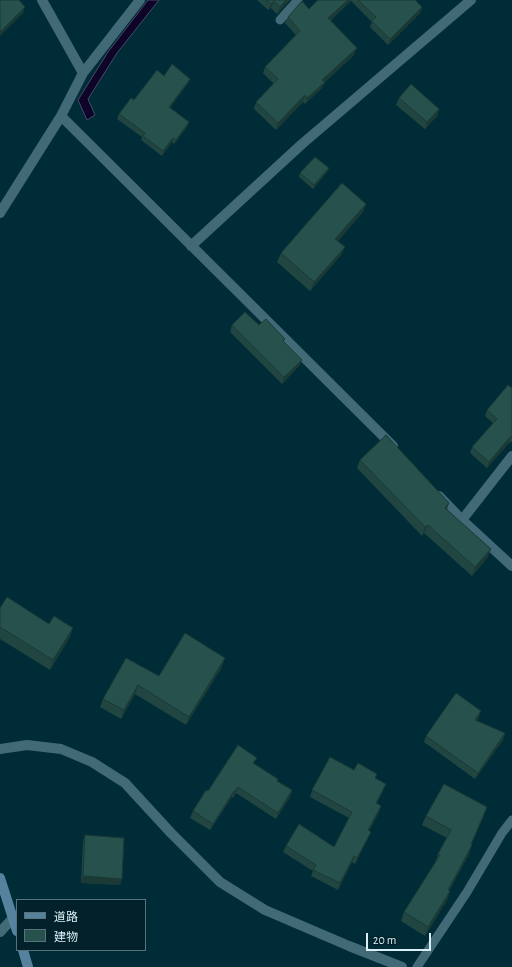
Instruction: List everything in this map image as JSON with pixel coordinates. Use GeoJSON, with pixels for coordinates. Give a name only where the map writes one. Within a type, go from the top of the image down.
{"type":"FeatureCollection","features":[{"type":"Feature","properties":{"kind":"main road"},"geometry":{"type":"LineString","coordinates":[[0,878],[16,928]]}},
{"type":"Feature","properties":{"kind":"main road"},"geometry":{"type":"LineString","coordinates":[[23,951],[28,967]]}},
{"type":"Feature","properties":{"kind":"street"},"geometry":{"type":"LineString","coordinates":[[42,0],[83,73]]}},
{"type":"Feature","properties":{"kind":"street"},"geometry":{"type":"LineString","coordinates":[[0,213],[61,116],[83,73],[140,0]]}},
{"type":"Feature","properties":{"kind":"street"},"geometry":{"type":"LineString","coordinates":[[191,246],[302,144],[471,0]]}},
{"type":"Feature","properties":{"kind":"street"},"geometry":{"type":"LineString","coordinates":[[61,116],[398,451]]}},
{"type":"Feature","properties":{"kind":"street"},"geometry":{"type":"LineString","coordinates":[[462,520],[512,456]]}},
{"type":"Feature","properties":{"kind":"street"},"geometry":{"type":"LineString","coordinates":[[435,492],[462,520],[512,566]]}},
{"type":"Feature","properties":{"kind":"street"},"geometry":{"type":"LineString","coordinates":[[0,749],[27,745],[61,749],[92,762],[125,783],[170,833],[220,882],[264,910],[402,967]]}},
{"type":"Feature","properties":{"kind":"street"},"geometry":{"type":"LineString","coordinates":[[0,932],[13,918]]}},
{"type":"Feature","properties":{"kind":"lane"},"geometry":{"type":"LineString","coordinates":[[280,20],[298,0]]}},
{"type":"Feature","properties":{"kind":"lane"},"geometry":{"type":"LineString","coordinates":[[417,967],[467,892],[502,833],[512,820]]}},
{"type":"Feature","properties":{"kind":"shaded area"},"geometry":{"type":"Polygon","coordinates":[[[148,0],[159,0],[117,53],[88,99],[95,115],[87,120],[78,100],[108,52],[148,0]]]}},
{"type":"Feature","properties":{"kind":"building"},"geometry":{"type":"Polygon","coordinates":[[[0,0],[19,0],[25,7],[0,32],[0,0]]]}},
{"type":"Feature","properties":{"kind":"building"},"geometry":{"type":"Polygon","coordinates":[[[267,0],[286,0],[280,7],[274,1],[271,4],[267,0]]]}},
{"type":"Feature","properties":{"kind":"building"},"geometry":{"type":"Polygon","coordinates":[[[318,0],[348,0],[328,18],[357,48],[322,80],[325,82],[307,98],[305,95],[278,123],[256,102],[278,79],[265,67],[300,31],[288,17],[302,1],[309,9],[318,0]]]}},
{"type":"Feature","properties":{"kind":"building"},"geometry":{"type":"Polygon","coordinates":[[[358,0],[415,0],[422,7],[390,39],[372,21],[376,17],[358,0]]]}},
{"type":"Feature","properties":{"kind":"building"},"geometry":{"type":"Polygon","coordinates":[[[172,64],[190,79],[169,107],[189,122],[176,140],[173,138],[163,151],[143,136],[145,133],[119,114],[131,98],[134,100],[157,70],[164,76],[172,64]]]}},
{"type":"Feature","properties":{"kind":"building"},"geometry":{"type":"Polygon","coordinates":[[[411,84],[439,109],[427,122],[399,98],[411,84]]]}},
{"type":"Feature","properties":{"kind":"building"},"geometry":{"type":"Polygon","coordinates":[[[315,157],[329,168],[314,185],[300,173],[315,157]]]}},
{"type":"Feature","properties":{"kind":"building"},"geometry":{"type":"Polygon","coordinates":[[[342,183],[366,204],[335,239],[345,247],[314,282],[281,253],[342,183]]]}},
{"type":"Feature","properties":{"kind":"building"},"geometry":{"type":"Polygon","coordinates":[[[245,312],[259,325],[266,319],[285,339],[283,341],[302,360],[284,377],[232,325],[245,312]]]}},
{"type":"Feature","properties":{"kind":"building"},"geometry":{"type":"Polygon","coordinates":[[[508,385],[512,388],[512,437],[511,436],[489,462],[472,447],[497,419],[487,410],[508,385]]]}},
{"type":"Feature","properties":{"kind":"building"},"geometry":{"type":"Polygon","coordinates":[[[386,435],[449,503],[445,508],[491,549],[475,567],[428,525],[425,527],[360,460],[386,435]]]}},
{"type":"Feature","properties":{"kind":"building"},"geometry":{"type":"Polygon","coordinates":[[[7,597],[49,624],[54,616],[73,628],[53,660],[0,627],[0,608],[7,597]]]}},
{"type":"Feature","properties":{"kind":"building"},"geometry":{"type":"Polygon","coordinates":[[[185,633],[225,658],[189,717],[138,685],[124,710],[103,699],[126,658],[159,676],[185,633]]]}},
{"type":"Feature","properties":{"kind":"building"},"geometry":{"type":"Polygon","coordinates":[[[456,693],[481,711],[475,720],[505,733],[478,773],[426,736],[456,693]]]}},
{"type":"Feature","properties":{"kind":"building"},"geometry":{"type":"Polygon","coordinates":[[[238,745],[257,758],[253,763],[292,790],[278,813],[238,787],[213,824],[193,811],[238,745]]]}},
{"type":"Feature","properties":{"kind":"building"},"geometry":{"type":"Polygon","coordinates":[[[330,757],[354,770],[358,763],[377,774],[375,778],[386,784],[376,803],[381,806],[368,830],[371,832],[357,858],[354,856],[340,883],[313,870],[316,865],[286,846],[299,824],[334,847],[352,812],[312,790],[330,757]]]}},
{"type":"Feature","properties":{"kind":"building"},"geometry":{"type":"Polygon","coordinates":[[[444,784],[487,807],[471,844],[472,845],[448,890],[450,891],[428,927],[404,912],[440,855],[438,854],[451,830],[426,816],[444,784]]]}},
{"type":"Feature","properties":{"kind":"building"},"geometry":{"type":"Polygon","coordinates":[[[85,835],[124,838],[122,879],[83,876],[85,835]]]}}]}
